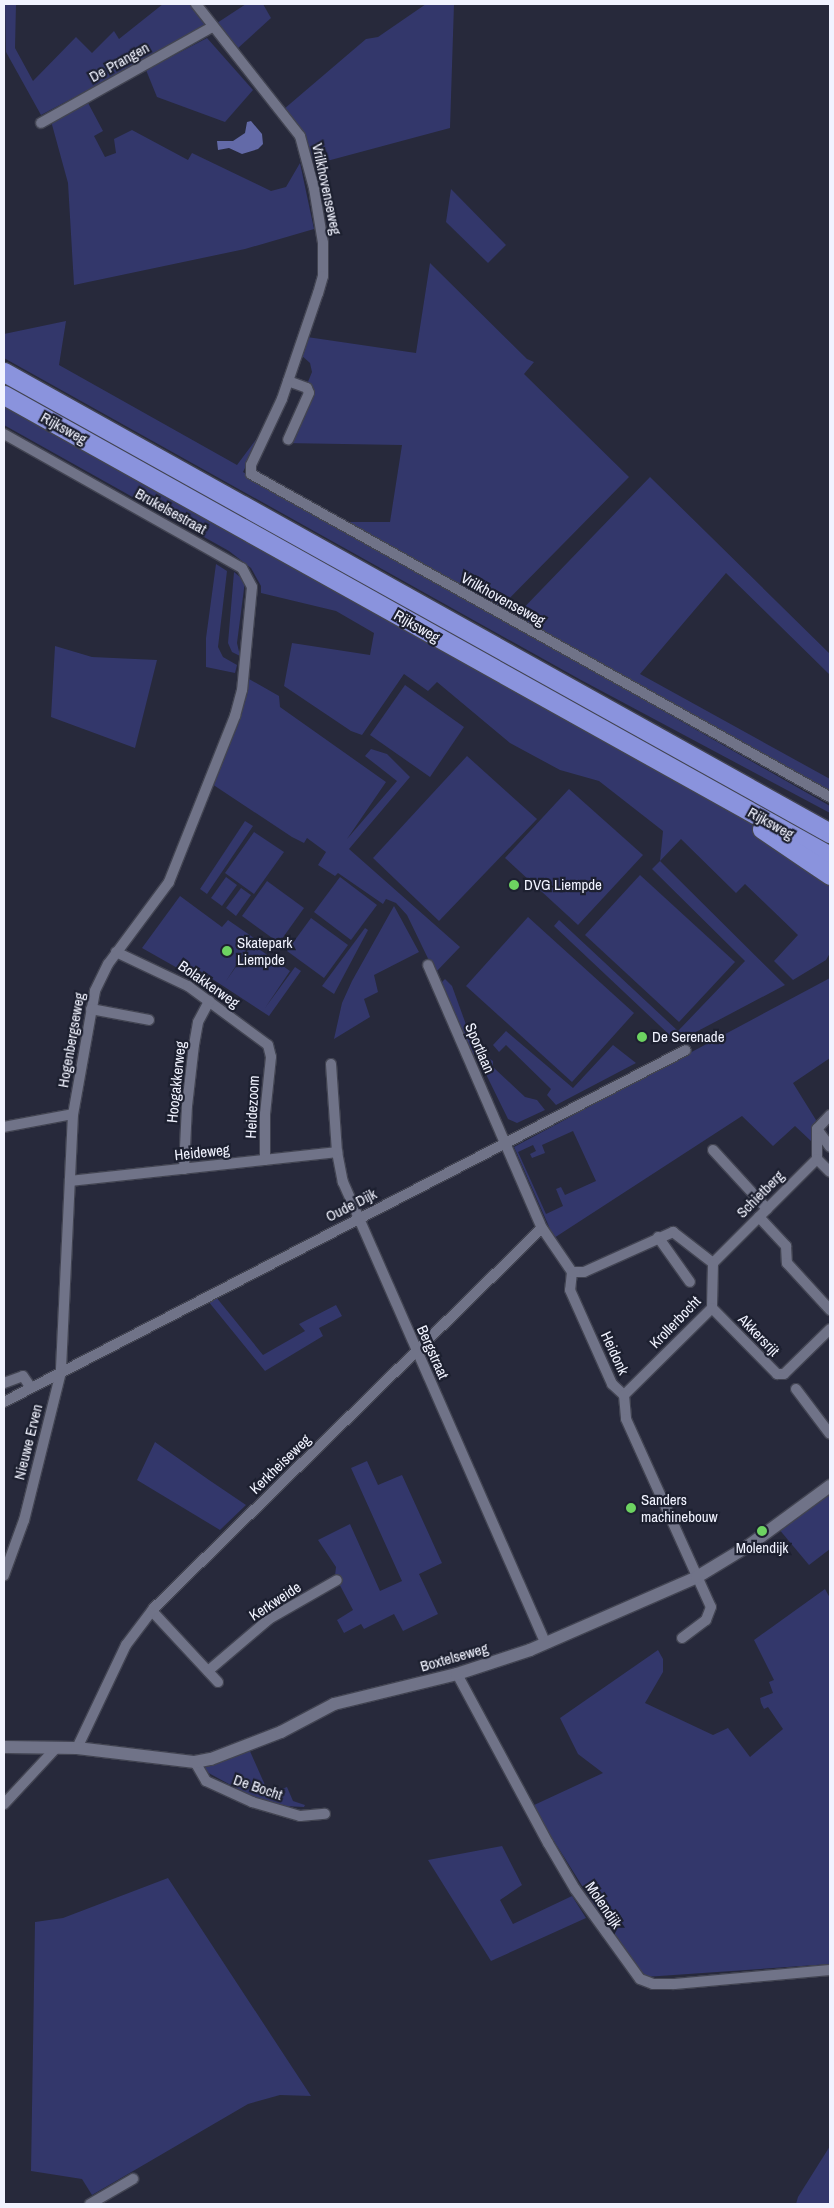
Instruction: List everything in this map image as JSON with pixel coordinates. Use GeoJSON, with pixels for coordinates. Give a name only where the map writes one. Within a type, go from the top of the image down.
{"type":"FeatureCollection","features":[{"type":"Feature","properties":{"kind":"highway","name":"Rijksweg"},"geometry":{"type":"LineString","coordinates":[[4,372],[830,833]]}},
{"type":"Feature","properties":{"kind":"highway","name":"Rijksweg"},"geometry":{"type":"LineString","coordinates":[[4,395],[830,856]]}},
{"type":"Feature","properties":{"kind":"highway"},"geometry":{"type":"LineString","coordinates":[[730,777],[830,821]]}},
{"type":"Feature","properties":{"kind":"highway"},"geometry":{"type":"LineString","coordinates":[[720,795],[782,845],[830,875]]}},
{"type":"Feature","properties":{"kind":"street","name":"Vrilkhovenseweg"},"geometry":{"type":"LineString","coordinates":[[196,4],[212,27],[294,126],[314,188],[322,243],[323,276],[276,414],[251,465],[254,477],[830,797]]}},
{"type":"Feature","properties":{"kind":"street","name":"De Prangen"},"geometry":{"type":"LineString","coordinates":[[41,123],[212,27]]}},
{"type":"Feature","properties":{"kind":"street"},"geometry":{"type":"LineString","coordinates":[[288,381],[307,388],[309,393],[288,440]]}},
{"type":"Feature","properties":{"kind":"street","name":"Brukelsestraat"},"geometry":{"type":"LineString","coordinates":[[4,434],[247,573],[252,587],[246,659]]}},
{"type":"Feature","properties":{"kind":"street","name":"Hogenbergseweg"},"geometry":{"type":"LineString","coordinates":[[61,1372],[73,1114],[91,1009],[101,976],[116,952],[169,882],[234,716],[246,659]]}},
{"type":"Feature","properties":{"kind":"street","name":"Bolakkerweg"},"geometry":{"type":"LineString","coordinates":[[116,952],[167,973],[209,1001],[268,1045],[271,1057]]}},
{"type":"Feature","properties":{"kind":"street","name":"Sportlaan"},"geometry":{"type":"LineString","coordinates":[[428,965],[505,1144]]}},
{"type":"Feature","properties":{"kind":"street","name":"Hoogakkerweg"},"geometry":{"type":"LineString","coordinates":[[184,1168],[186,1106],[194,1045],[201,1014],[209,1001]]}},
{"type":"Feature","properties":{"kind":"street"},"geometry":{"type":"LineString","coordinates":[[91,1009],[149,1020]]}},
{"type":"Feature","properties":{"kind":"street","name":"Oude Dijk"},"geometry":{"type":"LineString","coordinates":[[4,1402],[686,1050]]}},
{"type":"Feature","properties":{"kind":"street","name":"Heidezoom"},"geometry":{"type":"LineString","coordinates":[[265,1160],[271,1057]]}},
{"type":"Feature","properties":{"kind":"street","name":"Bergstraat"},"geometry":{"type":"LineString","coordinates":[[331,1064],[337,1152],[343,1182],[545,1642]]}},
{"type":"Feature","properties":{"kind":"street"},"geometry":{"type":"LineString","coordinates":[[4,1127],[73,1114]]}},
{"type":"Feature","properties":{"kind":"street"},"geometry":{"type":"LineString","coordinates":[[830,1115],[817,1129],[817,1159],[830,1172]]}},
{"type":"Feature","properties":{"kind":"street"},"geometry":{"type":"LineString","coordinates":[[817,1129],[830,1147]]}},
{"type":"Feature","properties":{"kind":"street"},"geometry":{"type":"LineString","coordinates":[[505,1144],[542,1228],[572,1272],[584,1272],[668,1232],[678,1234],[713,1263]]}},
{"type":"Feature","properties":{"kind":"street"},"geometry":{"type":"LineString","coordinates":[[713,1150],[766,1208]]}},
{"type":"Feature","properties":{"kind":"street","name":"Heideweg"},"geometry":{"type":"LineString","coordinates":[[70,1182],[337,1152]]}},
{"type":"Feature","properties":{"kind":"street","name":"Schietberg"},"geometry":{"type":"LineString","coordinates":[[713,1263],[817,1159]]}},
{"type":"Feature","properties":{"kind":"street"},"geometry":{"type":"LineString","coordinates":[[759,1217],[786,1246],[787,1262],[830,1310]]}},
{"type":"Feature","properties":{"kind":"street","name":"Kerkheiseweg"},"geometry":{"type":"LineString","coordinates":[[77,1748],[126,1645],[152,1611],[542,1228]]}},
{"type":"Feature","properties":{"kind":"street","name":"Krollerbocht"},"geometry":{"type":"LineString","coordinates":[[658,1237],[690,1282]]}},
{"type":"Feature","properties":{"kind":"street","name":"Krollerbocht"},"geometry":{"type":"LineString","coordinates":[[624,1395],[712,1308],[713,1263]]}},
{"type":"Feature","properties":{"kind":"street","name":"Heidonk"},"geometry":{"type":"LineString","coordinates":[[572,1272],[570,1290],[612,1384],[624,1395],[626,1419],[711,1607],[710,1614],[682,1638]]}},
{"type":"Feature","properties":{"kind":"street","name":"Akkersrijt"},"geometry":{"type":"LineString","coordinates":[[712,1308],[777,1374],[784,1374],[830,1329]]}},
{"type":"Feature","properties":{"kind":"street","name":"Nieuwe Erven"},"geometry":{"type":"LineString","coordinates":[[4,1575],[26,1512],[61,1372]]}},
{"type":"Feature","properties":{"kind":"street"},"geometry":{"type":"LineString","coordinates":[[4,1383],[23,1376],[31,1388]]}},
{"type":"Feature","properties":{"kind":"street"},"geometry":{"type":"LineString","coordinates":[[796,1389],[830,1434]]}},
{"type":"Feature","properties":{"kind":"street","name":"Boxtelseweg"},"geometry":{"type":"LineString","coordinates":[[4,1747],[77,1748],[195,1762],[254,1744],[334,1704],[458,1674],[545,1642],[697,1577],[748,1546],[830,1486]]}},
{"type":"Feature","properties":{"kind":"street","name":"Kerkweide"},"geometry":{"type":"LineString","coordinates":[[208,1671],[270,1619],[338,1580]]}},
{"type":"Feature","properties":{"kind":"street"},"geometry":{"type":"LineString","coordinates":[[152,1611],[218,1682]]}},
{"type":"Feature","properties":{"kind":"street","name":"Molendijk"},"geometry":{"type":"LineString","coordinates":[[458,1674],[548,1843],[634,1974],[645,1983],[674,1984],[830,1970]]}},
{"type":"Feature","properties":{"kind":"street"},"geometry":{"type":"LineString","coordinates":[[4,1804],[56,1748]]}},
{"type":"Feature","properties":{"kind":"street","name":"De Bocht"},"geometry":{"type":"LineString","coordinates":[[195,1762],[206,1781],[252,1802],[300,1816],[325,1814]]}},
{"type":"Feature","properties":{"kind":"street"},"geometry":{"type":"LineString","coordinates":[[90,2204],[133,2179]]}},
{"type":"Feature","properties":{"kind":"shaded area"},"geometry":{"type":"Polygon","coordinates":[[[5,4],[16,4],[15,48],[33,81],[76,37],[92,53],[114,31],[119,39],[163,4],[193,4],[208,26],[41,115],[6,52],[5,4]]]}},
{"type":"Feature","properties":{"kind":"shaded area"},"geometry":{"type":"Polygon","coordinates":[[[246,4],[263,4],[271,18],[237,49],[217,23],[246,4]]]}},
{"type":"Feature","properties":{"kind":"shaded area"},"geometry":{"type":"Polygon","coordinates":[[[426,4],[454,4],[450,128],[312,165],[306,137],[284,109],[366,39],[378,37],[426,4]]]}},
{"type":"Feature","properties":{"kind":"shaded area"},"geometry":{"type":"Polygon","coordinates":[[[207,38],[253,90],[225,122],[157,97],[146,70],[207,38]]]}},
{"type":"Feature","properties":{"kind":"shaded area"},"geometry":{"type":"Polygon","coordinates":[[[87,101],[103,131],[94,136],[105,157],[116,153],[114,139],[132,130],[188,160],[192,153],[271,191],[286,187],[300,163],[314,229],[245,249],[74,285],[68,183],[51,121],[87,101]]]}},
{"type":"Feature","properties":{"kind":"shaded area"},"geometry":{"type":"Polygon","coordinates":[[[251,121],[262,134],[263,144],[258,149],[242,154],[229,148],[218,150],[217,141],[233,141],[245,133],[247,122],[251,121]]]}},
{"type":"Feature","properties":{"kind":"shaded area"},"geometry":{"type":"Polygon","coordinates":[[[451,189],[506,245],[488,263],[446,222],[451,189]]]}},
{"type":"Feature","properties":{"kind":"shaded area"},"geometry":{"type":"Polygon","coordinates":[[[430,263],[527,359],[534,362],[524,374],[629,477],[499,609],[346,522],[390,522],[402,445],[283,443],[312,372],[310,363],[301,355],[307,337],[416,353],[430,263]]]}},
{"type":"Feature","properties":{"kind":"shaded area"},"geometry":{"type":"Polygon","coordinates":[[[66,321],[59,365],[237,465],[266,426],[243,472],[830,806],[830,813],[581,680],[4,358],[4,334],[66,321]]]}},
{"type":"Feature","properties":{"kind":"shaded area"},"geometry":{"type":"Polygon","coordinates":[[[4,405],[744,817],[830,872],[830,953],[826,960],[793,980],[774,961],[798,935],[745,884],[736,893],[681,839],[660,861],[663,831],[599,781],[560,770],[510,743],[437,682],[428,691],[404,674],[362,735],[351,731],[284,686],[292,643],[370,655],[374,633],[336,611],[261,593],[261,586],[251,568],[229,551],[4,425],[4,405]]]}},
{"type":"Feature","properties":{"kind":"shaded area"},"geometry":{"type":"Polygon","coordinates":[[[650,477],[830,654],[830,675],[726,573],[640,674],[830,779],[830,795],[514,618],[650,477]]]}},
{"type":"Feature","properties":{"kind":"shaded area"},"geometry":{"type":"Polygon","coordinates":[[[216,564],[227,571],[218,647],[223,657],[237,665],[235,673],[206,667],[206,638],[216,564]]]}},
{"type":"Feature","properties":{"kind":"shaded area"},"geometry":{"type":"Polygon","coordinates":[[[234,572],[245,581],[237,643],[240,656],[232,652],[228,643],[234,572]]]}},
{"type":"Feature","properties":{"kind":"shaded area"},"geometry":{"type":"Polygon","coordinates":[[[55,646],[92,657],[157,660],[135,748],[51,717],[55,646]]]}},
{"type":"Feature","properties":{"kind":"shaded area"},"geometry":{"type":"Polygon","coordinates":[[[249,679],[279,696],[280,707],[386,782],[347,839],[397,781],[365,756],[371,749],[387,754],[410,777],[349,849],[460,947],[435,973],[407,915],[396,903],[386,899],[383,904],[338,873],[335,876],[318,865],[326,852],[307,838],[304,843],[292,837],[212,784],[249,679]]]}},
{"type":"Feature","properties":{"kind":"shaded area"},"geometry":{"type":"Polygon","coordinates":[[[405,685],[464,727],[430,777],[370,735],[405,685]]]}},
{"type":"Feature","properties":{"kind":"shaded area"},"geometry":{"type":"Polygon","coordinates":[[[467,756],[537,819],[439,921],[373,858],[467,756]]]}},
{"type":"Feature","properties":{"kind":"shaded area"},"geometry":{"type":"Polygon","coordinates":[[[569,789],[643,855],[578,925],[505,858],[569,789]]]}},
{"type":"Feature","properties":{"kind":"shaded area"},"geometry":{"type":"Polygon","coordinates":[[[245,821],[253,826],[207,894],[200,889],[245,821]]]}},
{"type":"Feature","properties":{"kind":"shaded area"},"geometry":{"type":"Polygon","coordinates":[[[254,832],[284,852],[254,894],[225,873],[254,832]]]}},
{"type":"Feature","properties":{"kind":"shaded area"},"geometry":{"type":"Polygon","coordinates":[[[660,861],[785,985],[677,1042],[554,926],[559,920],[678,1031],[745,961],[652,869],[660,861]]]}},
{"type":"Feature","properties":{"kind":"shaded area"},"geometry":{"type":"Polygon","coordinates":[[[640,875],[735,962],[679,1022],[585,935],[640,875]]]}},
{"type":"Feature","properties":{"kind":"shaded area"},"geometry":{"type":"Polygon","coordinates":[[[226,877],[237,885],[222,906],[211,898],[226,877]]]}},
{"type":"Feature","properties":{"kind":"shaded area"},"geometry":{"type":"Polygon","coordinates":[[[340,877],[377,905],[351,940],[314,912],[340,877]]]}},
{"type":"Feature","properties":{"kind":"shaded area"},"geometry":{"type":"Polygon","coordinates":[[[267,881],[304,908],[279,943],[242,916],[267,881]]]}},
{"type":"Feature","properties":{"kind":"shaded area"},"geometry":{"type":"Polygon","coordinates":[[[241,888],[251,895],[236,916],[226,908],[241,888]]]}},
{"type":"Feature","properties":{"kind":"shaded area"},"geometry":{"type":"Polygon","coordinates":[[[180,896],[222,927],[228,920],[254,938],[226,981],[252,944],[290,971],[265,1008],[295,967],[301,971],[269,1016],[194,967],[188,974],[142,948],[180,896]]]}},
{"type":"Feature","properties":{"kind":"shaded area"},"geometry":{"type":"Polygon","coordinates":[[[394,906],[419,952],[374,975],[378,992],[364,999],[370,1017],[334,1039],[342,1003],[352,981],[394,906]]]}},
{"type":"Feature","properties":{"kind":"shaded area"},"geometry":{"type":"Polygon","coordinates":[[[528,917],[634,1013],[572,1082],[466,986],[528,917]]]}},
{"type":"Feature","properties":{"kind":"shaded area"},"geometry":{"type":"Polygon","coordinates":[[[311,918],[348,945],[324,978],[287,951],[311,918]]]}},
{"type":"Feature","properties":{"kind":"shaded area"},"geometry":{"type":"Polygon","coordinates":[[[365,928],[368,930],[334,994],[322,986],[365,928]]]}},
{"type":"Feature","properties":{"kind":"shaded area"},"geometry":{"type":"Polygon","coordinates":[[[830,978],[830,1058],[793,1083],[816,1120],[811,1141],[795,1126],[773,1146],[742,1116],[554,1238],[514,1147],[830,978]],[[573,1131],[542,1145],[545,1153],[532,1158],[530,1154],[536,1151],[533,1145],[518,1152],[546,1214],[563,1206],[556,1189],[561,1187],[565,1195],[596,1181],[573,1131]]]}},
{"type":"Feature","properties":{"kind":"shaded area"},"geometry":{"type":"Polygon","coordinates":[[[445,979],[452,986],[476,1052],[470,1059],[439,985],[445,979]]]}},
{"type":"Feature","properties":{"kind":"shaded area"},"geometry":{"type":"Polygon","coordinates":[[[506,1031],[573,1088],[613,1045],[636,1063],[556,1105],[547,1095],[551,1089],[506,1045],[499,1052],[493,1045],[506,1031]]]}},
{"type":"Feature","properties":{"kind":"shaded area"},"geometry":{"type":"Polygon","coordinates":[[[485,1056],[493,1061],[493,1067],[525,1097],[537,1100],[545,1110],[517,1123],[508,1119],[478,1058],[485,1056]]]}},
{"type":"Feature","properties":{"kind":"shaded area"},"geometry":{"type":"Polygon","coordinates":[[[216,1297],[263,1355],[305,1331],[299,1324],[336,1305],[342,1316],[319,1328],[323,1336],[265,1371],[208,1301],[216,1297]]]}},
{"type":"Feature","properties":{"kind":"shaded area"},"geometry":{"type":"Polygon","coordinates":[[[155,1442],[246,1505],[220,1530],[137,1480],[155,1442]]]}},
{"type":"Feature","properties":{"kind":"shaded area"},"geometry":{"type":"Polygon","coordinates":[[[367,1461],[378,1485],[402,1475],[442,1563],[419,1574],[438,1614],[403,1631],[394,1614],[364,1629],[361,1624],[344,1633],[337,1620],[353,1610],[335,1576],[336,1567],[318,1540],[350,1524],[380,1591],[402,1581],[351,1468],[367,1461]]]}},
{"type":"Feature","properties":{"kind":"shaded area"},"geometry":{"type":"Polygon","coordinates":[[[827,1493],[830,1496],[830,1549],[809,1565],[778,1528],[827,1493]]]}},
{"type":"Feature","properties":{"kind":"shaded area"},"geometry":{"type":"Polygon","coordinates":[[[825,1589],[830,1598],[830,1964],[645,1977],[635,1970],[532,1806],[603,1773],[578,1754],[560,1718],[658,1650],[663,1659],[663,1672],[645,1703],[713,1735],[728,1728],[750,1757],[783,1729],[768,1707],[764,1709],[761,1703],[760,1698],[773,1693],[769,1682],[774,1680],[754,1640],[825,1589]]]}},
{"type":"Feature","properties":{"kind":"shaded area"},"geometry":{"type":"Polygon","coordinates":[[[249,1749],[269,1794],[287,1787],[293,1801],[305,1805],[304,1807],[284,1806],[251,1796],[203,1770],[203,1767],[249,1749]]]}},
{"type":"Feature","properties":{"kind":"shaded area"},"geometry":{"type":"Polygon","coordinates":[[[502,1846],[522,1885],[500,1900],[513,1924],[572,1896],[586,1918],[491,1961],[428,1860],[502,1846]]]}},
{"type":"Feature","properties":{"kind":"shaded area"},"geometry":{"type":"Polygon","coordinates":[[[168,1878],[311,2096],[280,2095],[248,2104],[92,2195],[82,2179],[31,2171],[35,1922],[63,1918],[168,1878]]]}},
{"type":"Feature","properties":{"kind":"shaded area"},"geometry":{"type":"Polygon","coordinates":[[[830,2146],[830,2204],[796,2204],[798,2197],[830,2146]]]}},
{"type":"Feature","properties":{"kind":"place","name":"DVG Liempde"},"geometry":{"type":"Point","coordinates":[514,885]}},
{"type":"Feature","properties":{"kind":"place","name":"Skatepark Liempde"},"geometry":{"type":"Point","coordinates":[227,951]}},
{"type":"Feature","properties":{"kind":"place","name":"De Serenade"},"geometry":{"type":"Point","coordinates":[642,1037]}},
{"type":"Feature","properties":{"kind":"place","name":"Sanders machinebouw"},"geometry":{"type":"Point","coordinates":[631,1508]}},
{"type":"Feature","properties":{"kind":"place","name":"Molendijk"},"geometry":{"type":"Point","coordinates":[762,1531]}}]}
